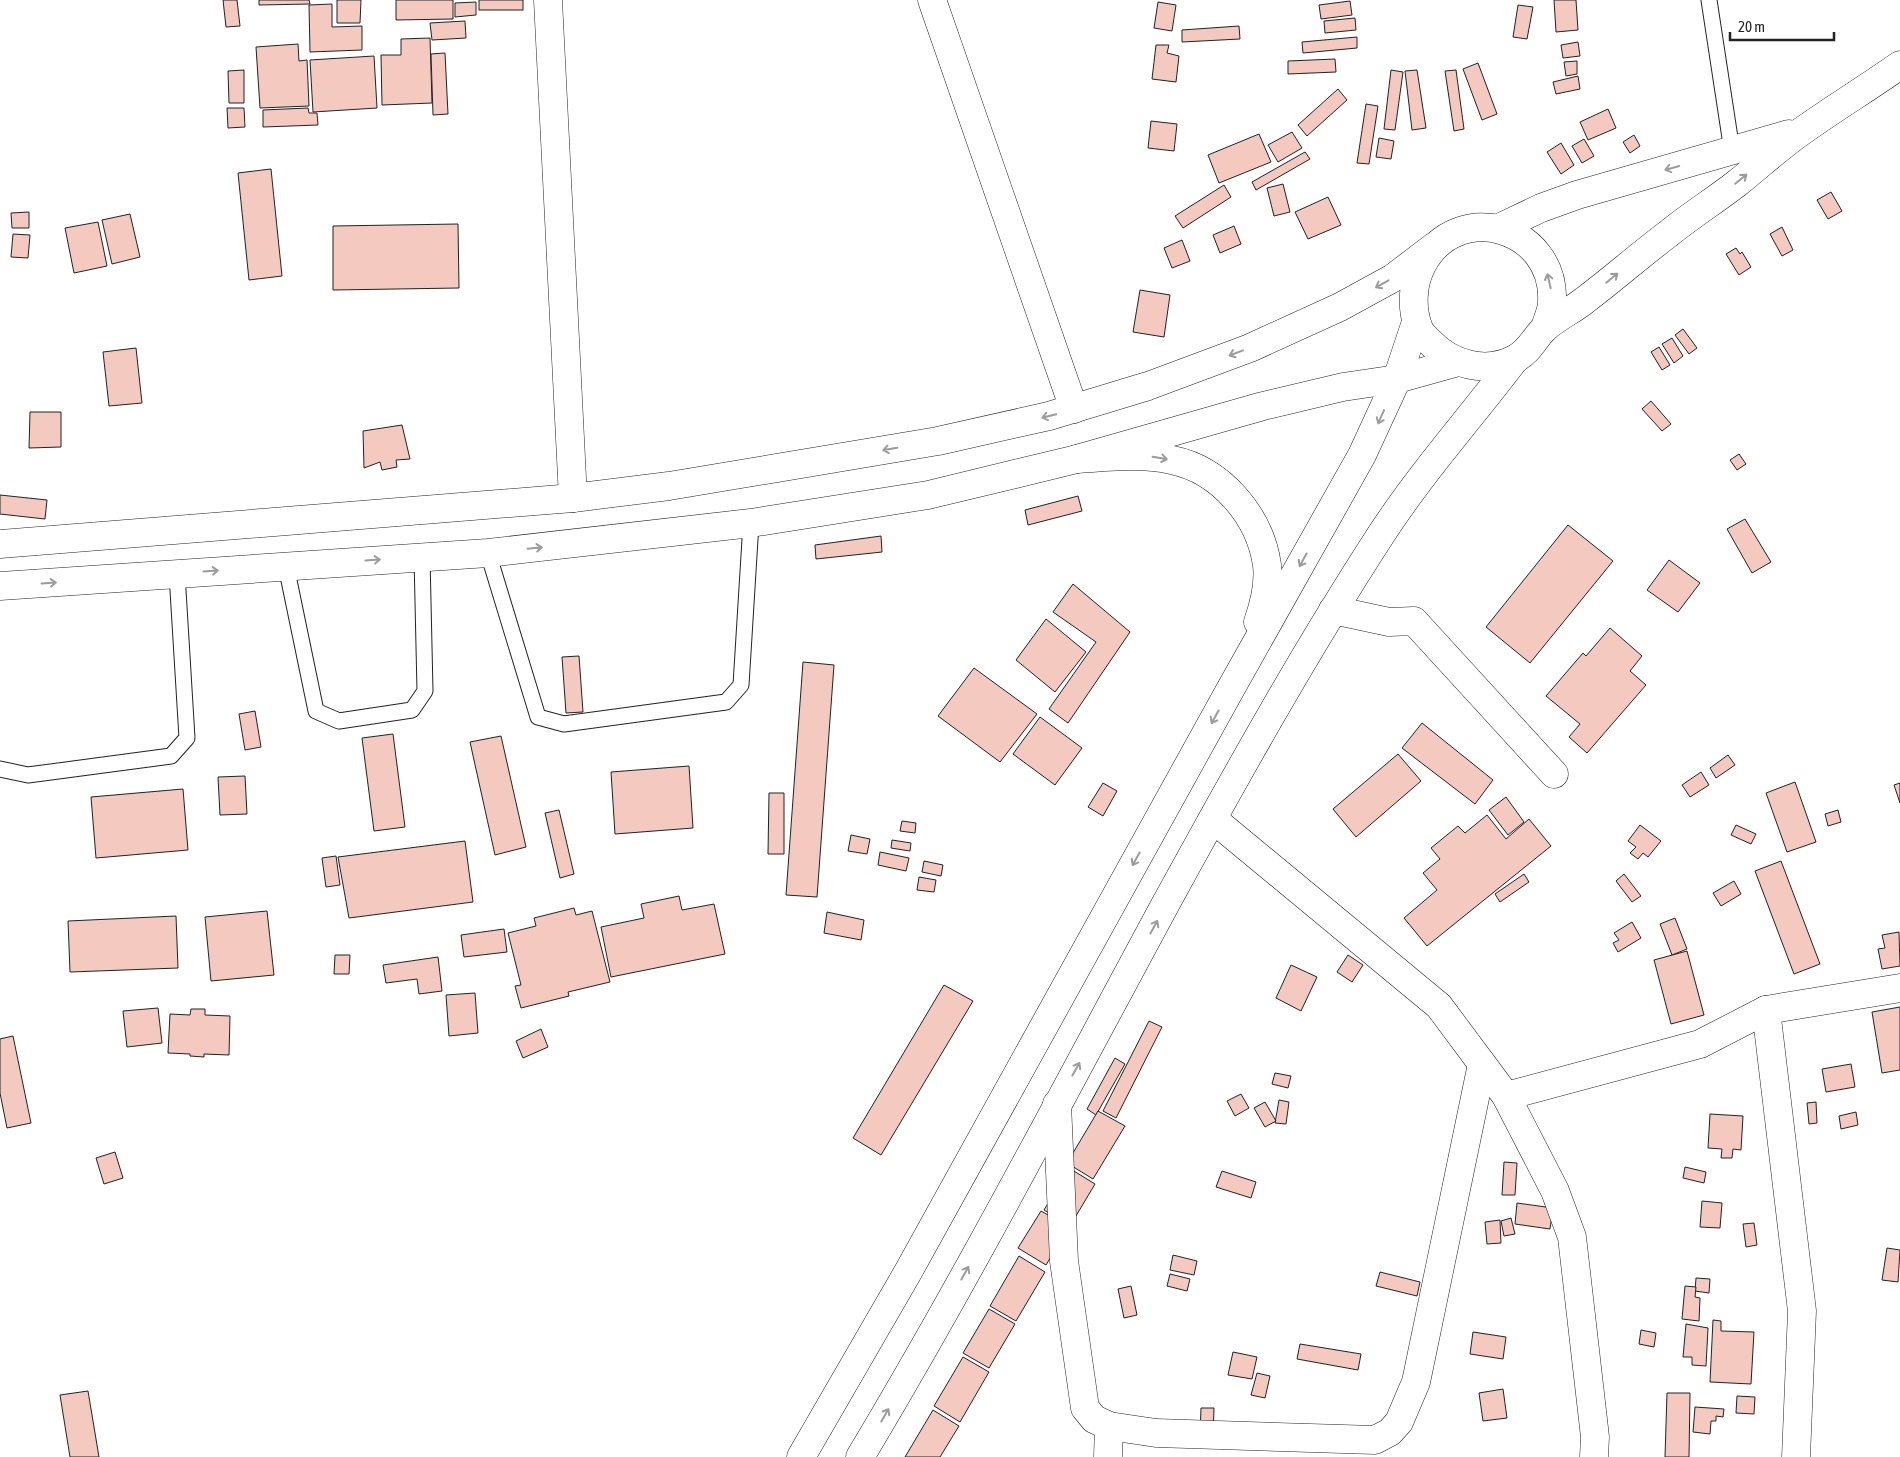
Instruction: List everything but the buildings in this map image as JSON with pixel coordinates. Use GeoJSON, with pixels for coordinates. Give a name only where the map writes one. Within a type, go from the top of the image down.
{"type":"FeatureCollection","features":[{"type":"Feature","properties":{"kind":"main road"},"geometry":{"type":"LineString","coordinates":[[548,0],[574,498]]}},
{"type":"Feature","properties":{"kind":"main road"},"geometry":{"type":"LineString","coordinates":[[932,0],[1074,409]]}},
{"type":"Feature","properties":{"kind":"main road"},"geometry":{"type":"LineString","coordinates":[[860,1457],[959,1285],[1263,728],[1333,610],[1384,530],[1424,474],[1515,359],[1532,346],[1545,328],[1584,301],[1803,130],[1900,65]]}},
{"type":"Feature","properties":{"kind":"main road"},"geometry":{"type":"LineString","coordinates":[[1499,228],[1541,208],[1577,195],[1732,152],[1803,130]]}},
{"type":"Feature","properties":{"kind":"main road"},"geometry":{"type":"LineString","coordinates":[[0,544],[574,498],[669,486],[938,440],[1074,409],[1148,386],[1250,348],[1340,308],[1393,278],[1455,233],[1476,227],[1499,228],[1522,238],[1539,256],[1550,278],[1552,304],[1545,328]]}},
{"type":"Feature","properties":{"kind":"main road"},"geometry":{"type":"LineString","coordinates":[[1436,246],[1422,264],[1414,288],[1413,309],[1421,334],[1437,349],[1458,362],[1468,365],[1492,366],[1515,359]]}},
{"type":"Feature","properties":{"kind":"main road"},"geometry":{"type":"LineString","coordinates":[[801,1457],[908,1272],[1362,455],[1397,379],[1416,322]]}},
{"type":"Feature","properties":{"kind":"main road"},"geometry":{"type":"LineString","coordinates":[[0,586],[488,553],[751,523],[928,495],[1077,459],[1263,406],[1343,387],[1397,379],[1458,362]]}},
{"type":"Feature","properties":{"kind":"main road"},"geometry":{"type":"LineString","coordinates":[[1077,459],[1131,455],[1174,460],[1198,469],[1219,482],[1236,499],[1250,518],[1267,566],[1266,588],[1261,613],[1230,690]]}},
{"type":"Feature","properties":{"kind":"main road"},"geometry":{"type":"LineString","coordinates":[[1333,610],[1389,622],[1414,621],[1554,774]]}},
{"type":"Feature","properties":{"kind":"main road"},"geometry":{"type":"LineString","coordinates":[[1213,819],[1439,1006],[1506,1096],[1555,1191],[1572,1237],[1595,1437],[1594,1457]]}},
{"type":"Feature","properties":{"kind":"main road"},"geometry":{"type":"LineString","coordinates":[[1506,1096],[1700,1044],[1766,1010],[1900,988]]}},
{"type":"Feature","properties":{"kind":"main road"},"geometry":{"type":"LineString","coordinates":[[1766,1010],[1802,1311],[1796,1457]]}},
{"type":"Feature","properties":{"kind":"main road"},"geometry":{"type":"LineString","coordinates":[[1057,1104],[1064,1261],[1085,1408],[1094,1419],[1109,1426],[1156,1434],[1376,1440],[1390,1432],[1399,1422],[1416,1382],[1482,1064]]}},
{"type":"Feature","properties":{"kind":"main road"},"geometry":{"type":"LineString","coordinates":[[1108,1457],[1109,1426]]}},
{"type":"Feature","properties":{"kind":"lane"},"geometry":{"type":"LineString","coordinates":[[1709,0],[1732,152]]}},
{"type":"Feature","properties":{"kind":"lane"},"geometry":{"type":"LineString","coordinates":[[488,553],[538,717],[564,724],[726,702],[742,684],[751,523]]}},
{"type":"Feature","properties":{"kind":"lane"},"geometry":{"type":"LineString","coordinates":[[286,566],[316,711],[339,721],[412,710],[426,691],[422,557]]}},
{"type":"Feature","properties":{"kind":"lane"},"geometry":{"type":"LineString","coordinates":[[0,769],[28,775],[171,756],[187,738],[177,574]]}}]}
